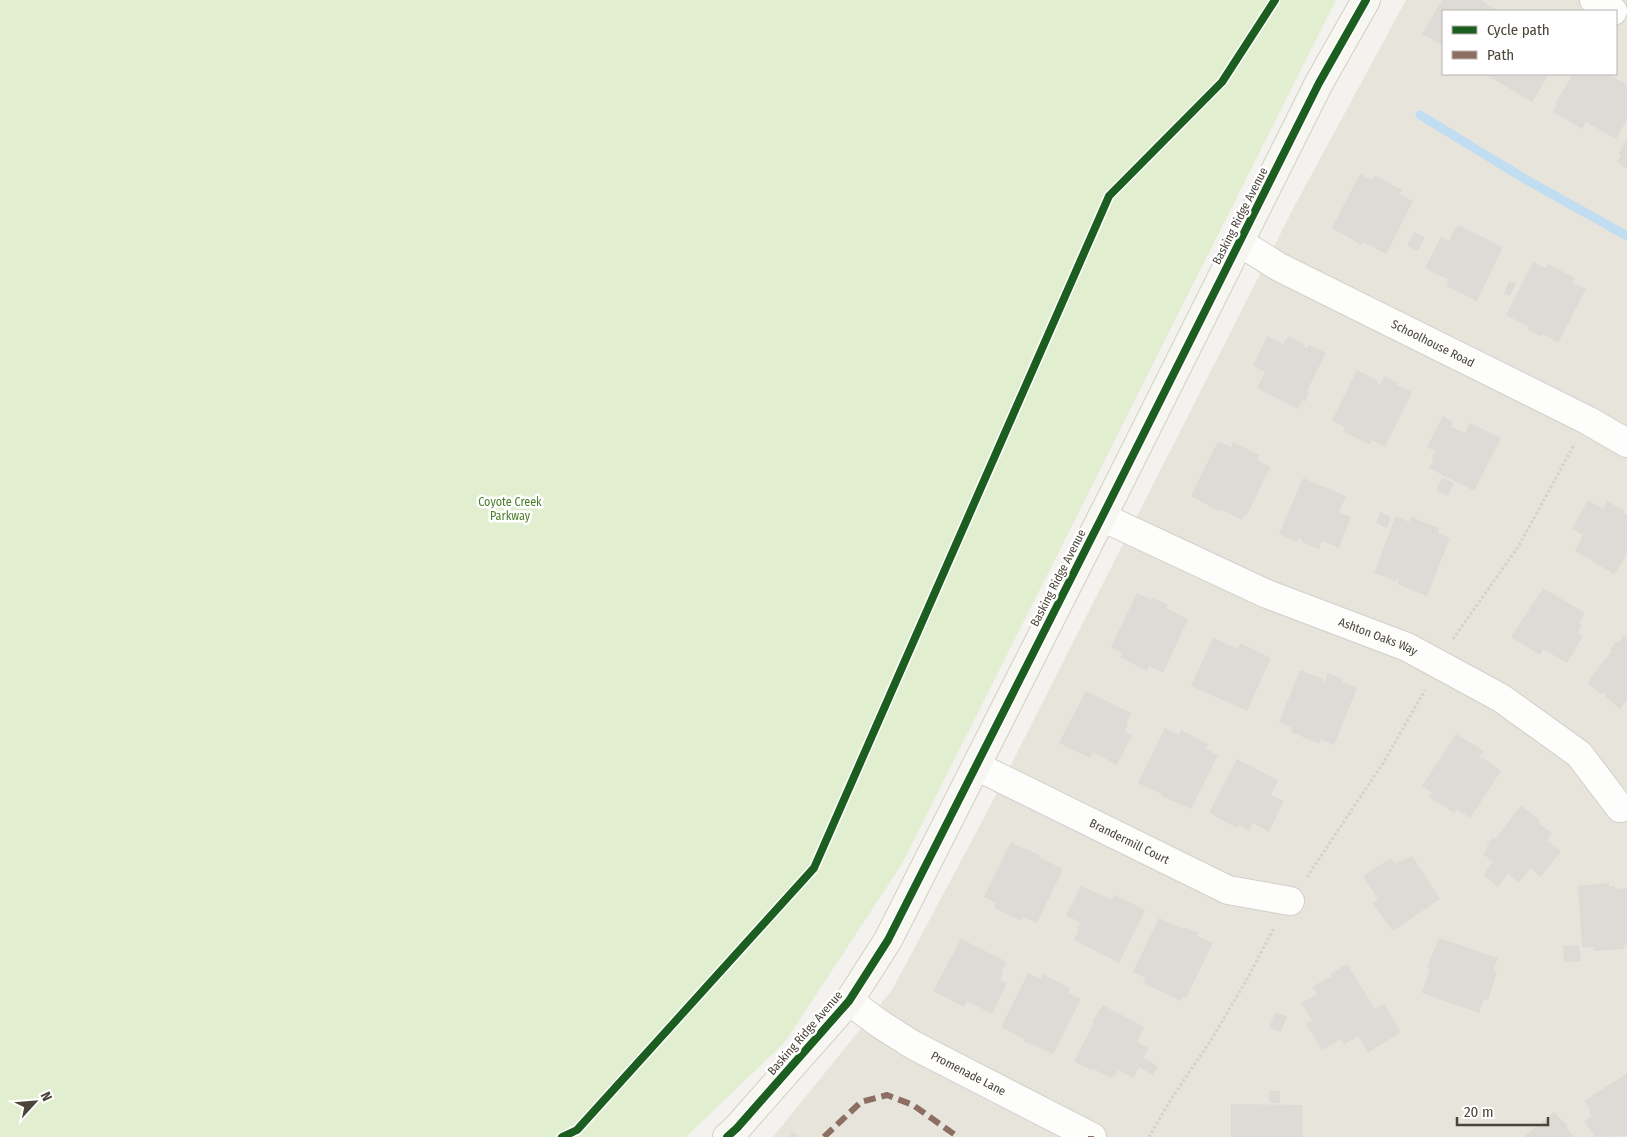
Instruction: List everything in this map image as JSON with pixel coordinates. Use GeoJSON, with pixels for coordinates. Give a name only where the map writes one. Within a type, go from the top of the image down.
{"type":"FeatureCollection","features":[{"type":"Feature","properties":{"kind":"street","name":"Basking Ridge Avenue"},"geometry":{"type":"LineString","coordinates":[[727,1137],[849,1001],[888,940],[1319,83],[1366,0]]}},
{"type":"Feature","properties":{"kind":"street"},"geometry":{"type":"LineString","coordinates":[[1594,0],[1611,10]]}},
{"type":"Feature","properties":{"kind":"street","name":"Schoolhouse Road"},"geometry":{"type":"LineString","coordinates":[[1239,242],[1280,267],[1587,420],[1627,443]]}},
{"type":"Feature","properties":{"kind":"street","name":"Ashton Oaks Way"},"geometry":{"type":"LineString","coordinates":[[1102,517],[1267,594],[1407,647],[1501,698],[1579,754],[1620,808]]}},
{"type":"Feature","properties":{"kind":"street","name":"Brandermill Court"},"geometry":{"type":"LineString","coordinates":[[976,766],[1228,890],[1290,901]]}},
{"type":"Feature","properties":{"kind":"street","name":"Promenade Lane"},"geometry":{"type":"LineString","coordinates":[[849,1001],[913,1045],[1092,1137]]}},
{"type":"Feature","properties":{"kind":"path"},"geometry":{"type":"LineString","coordinates":[[1148,1137],[1226,1014],[1290,901],[1320,859],[1383,762],[1456,634],[1518,547],[1587,420]]}},
{"type":"Feature","properties":{"kind":"shaded area"},"geometry":{"type":"Polygon","coordinates":[[[1406,0],[1627,0],[1627,1137],[773,1137],[892,990],[987,812],[1295,205],[1406,0]]]}},
{"type":"Feature","properties":{"kind":"green space","name":"Coyote Creek Parkway"},"geometry":{"type":"Polygon","coordinates":[[[0,0],[1336,0],[902,864],[785,1042],[686,1137],[0,1137],[0,0]]]}},
{"type":"Feature","properties":{"kind":"building"},"geometry":{"type":"Polygon","coordinates":[[[1442,0],[1481,0],[1496,10],[1442,10],[1442,45],[1422,34],[1442,0]]]}},
{"type":"Feature","properties":{"kind":"building"},"geometry":{"type":"Polygon","coordinates":[[[1487,75],[1548,75],[1532,102],[1487,75]]]}},
{"type":"Feature","properties":{"kind":"building"},"geometry":{"type":"Polygon","coordinates":[[[1572,75],[1610,75],[1627,85],[1627,119],[1616,139],[1586,122],[1582,129],[1553,112],[1557,105],[1555,104],[1572,75]]]}},
{"type":"Feature","properties":{"kind":"building"},"geometry":{"type":"Polygon","coordinates":[[[1627,139],[1627,169],[1617,162],[1621,155],[1619,153],[1627,139]]]}},
{"type":"Feature","properties":{"kind":"building"},"geometry":{"type":"Polygon","coordinates":[[[1360,174],[1372,180],[1375,175],[1402,190],[1399,194],[1413,201],[1386,254],[1363,242],[1361,245],[1332,228],[1360,174]]]}},
{"type":"Feature","properties":{"kind":"building"},"geometry":{"type":"Polygon","coordinates":[[[1458,225],[1503,247],[1477,301],[1446,286],[1449,280],[1425,268],[1441,237],[1449,241],[1458,225]]]}},
{"type":"Feature","properties":{"kind":"building"},"geometry":{"type":"Polygon","coordinates":[[[1414,232],[1425,237],[1418,251],[1407,246],[1414,232]]]}},
{"type":"Feature","properties":{"kind":"building"},"geometry":{"type":"Polygon","coordinates":[[[1533,262],[1546,268],[1548,264],[1575,278],[1572,282],[1586,289],[1558,343],[1543,334],[1542,337],[1528,330],[1529,327],[1506,315],[1533,262]]]}},
{"type":"Feature","properties":{"kind":"building"},"geometry":{"type":"Polygon","coordinates":[[[1509,281],[1516,283],[1510,296],[1504,294],[1509,281]]]}},
{"type":"Feature","properties":{"kind":"building"},"geometry":{"type":"Polygon","coordinates":[[[1267,336],[1283,344],[1288,336],[1305,345],[1304,347],[1307,348],[1309,345],[1326,353],[1307,391],[1309,393],[1305,402],[1302,400],[1298,409],[1257,388],[1265,372],[1253,366],[1267,336]]]}},
{"type":"Feature","properties":{"kind":"building"},"geometry":{"type":"Polygon","coordinates":[[[1357,370],[1378,381],[1377,383],[1380,384],[1384,376],[1412,392],[1385,447],[1372,440],[1370,445],[1343,431],[1345,427],[1332,421],[1357,370]]]}},
{"type":"Feature","properties":{"kind":"building"},"geometry":{"type":"Polygon","coordinates":[[[1443,416],[1453,422],[1451,427],[1465,433],[1470,423],[1501,438],[1474,491],[1429,468],[1435,451],[1427,447],[1443,416]]]}},
{"type":"Feature","properties":{"kind":"building"},"geometry":{"type":"Polygon","coordinates":[[[1218,441],[1231,447],[1233,442],[1259,455],[1257,460],[1270,467],[1246,517],[1244,516],[1242,520],[1220,509],[1219,511],[1191,496],[1218,441]]]}},
{"type":"Feature","properties":{"kind":"building"},"geometry":{"type":"Polygon","coordinates":[[[1303,478],[1346,496],[1339,512],[1351,517],[1339,548],[1322,541],[1319,549],[1302,542],[1298,538],[1297,542],[1279,534],[1303,478]]]}},
{"type":"Feature","properties":{"kind":"building"},"geometry":{"type":"Polygon","coordinates":[[[1442,478],[1454,483],[1448,496],[1436,490],[1442,478]]]}},
{"type":"Feature","properties":{"kind":"building"},"geometry":{"type":"Polygon","coordinates":[[[1588,500],[1603,509],[1607,501],[1625,511],[1623,513],[1627,515],[1627,552],[1614,574],[1575,551],[1583,535],[1572,529],[1588,500]]]}},
{"type":"Feature","properties":{"kind":"building"},"geometry":{"type":"Polygon","coordinates":[[[1380,512],[1391,517],[1387,528],[1376,523],[1380,512]]]}},
{"type":"Feature","properties":{"kind":"building"},"geometry":{"type":"Polygon","coordinates":[[[1396,516],[1409,522],[1411,517],[1439,528],[1438,533],[1450,538],[1427,596],[1397,584],[1399,579],[1397,578],[1396,581],[1374,573],[1396,516]]]}},
{"type":"Feature","properties":{"kind":"building"},"geometry":{"type":"Polygon","coordinates":[[[1543,588],[1585,613],[1579,623],[1582,626],[1578,632],[1583,636],[1567,663],[1543,649],[1540,655],[1511,637],[1543,588]]]}},
{"type":"Feature","properties":{"kind":"building"},"geometry":{"type":"Polygon","coordinates":[[[1137,593],[1168,605],[1166,608],[1188,619],[1163,673],[1149,666],[1147,671],[1120,657],[1122,653],[1111,647],[1137,593]]]}},
{"type":"Feature","properties":{"kind":"building"},"geometry":{"type":"Polygon","coordinates":[[[1624,635],[1627,638],[1627,702],[1620,709],[1605,696],[1606,694],[1603,693],[1602,695],[1587,683],[1612,651],[1610,650],[1616,641],[1618,643],[1624,635]]]}},
{"type":"Feature","properties":{"kind":"building"},"geometry":{"type":"Polygon","coordinates":[[[1213,638],[1238,649],[1240,643],[1271,658],[1247,711],[1191,686],[1213,638]]]}},
{"type":"Feature","properties":{"kind":"building"},"geometry":{"type":"Polygon","coordinates":[[[1300,670],[1323,679],[1325,682],[1328,673],[1343,679],[1342,682],[1357,688],[1334,745],[1321,739],[1319,744],[1291,732],[1292,728],[1279,722],[1300,670]]]}},
{"type":"Feature","properties":{"kind":"building"},"geometry":{"type":"Polygon","coordinates":[[[1086,691],[1131,713],[1125,731],[1132,735],[1117,765],[1093,752],[1090,758],[1059,743],[1086,691]]]}},
{"type":"Feature","properties":{"kind":"building"},"geometry":{"type":"Polygon","coordinates":[[[1165,728],[1179,735],[1181,730],[1208,744],[1206,749],[1218,755],[1191,809],[1161,796],[1162,794],[1138,783],[1165,728]]]}},
{"type":"Feature","properties":{"kind":"building"},"geometry":{"type":"Polygon","coordinates":[[[1456,734],[1484,751],[1479,758],[1481,759],[1482,757],[1501,771],[1470,818],[1457,809],[1454,813],[1429,797],[1432,793],[1422,786],[1456,734]]]}},
{"type":"Feature","properties":{"kind":"building"},"geometry":{"type":"Polygon","coordinates":[[[1237,759],[1278,780],[1271,795],[1284,801],[1269,832],[1253,823],[1249,831],[1239,825],[1237,828],[1209,813],[1237,759]]]}},
{"type":"Feature","properties":{"kind":"building"},"geometry":{"type":"Polygon","coordinates":[[[1521,805],[1552,833],[1547,840],[1561,851],[1541,877],[1530,868],[1519,883],[1508,874],[1498,887],[1483,875],[1493,862],[1483,854],[1488,847],[1486,845],[1493,837],[1495,839],[1521,805]]]}},
{"type":"Feature","properties":{"kind":"building"},"geometry":{"type":"Polygon","coordinates":[[[1011,842],[1063,869],[1037,923],[1023,917],[1021,921],[994,908],[996,903],[984,897],[1011,842]]]}},
{"type":"Feature","properties":{"kind":"building"},"geometry":{"type":"Polygon","coordinates":[[[1412,856],[1440,899],[1393,931],[1372,903],[1378,899],[1363,876],[1391,858],[1395,864],[1412,856]]]}},
{"type":"Feature","properties":{"kind":"building"},"geometry":{"type":"Polygon","coordinates":[[[1609,883],[1609,887],[1615,886],[1615,889],[1627,888],[1627,945],[1624,945],[1624,949],[1594,951],[1594,947],[1582,948],[1578,886],[1609,883]]]}},
{"type":"Feature","properties":{"kind":"building"},"geometry":{"type":"Polygon","coordinates":[[[1081,886],[1112,900],[1115,895],[1145,910],[1119,963],[1074,940],[1079,930],[1077,929],[1080,922],[1066,916],[1081,886]]]}},
{"type":"Feature","properties":{"kind":"building"},"geometry":{"type":"Polygon","coordinates":[[[1159,918],[1183,929],[1184,927],[1199,933],[1197,936],[1213,943],[1186,998],[1183,996],[1181,1001],[1143,983],[1146,978],[1133,972],[1159,918]]]}},
{"type":"Feature","properties":{"kind":"building"},"geometry":{"type":"Polygon","coordinates":[[[1439,938],[1498,958],[1493,970],[1497,972],[1488,1000],[1484,999],[1479,1013],[1422,993],[1430,969],[1427,968],[1439,938]]]}},
{"type":"Feature","properties":{"kind":"building"},"geometry":{"type":"Polygon","coordinates":[[[961,939],[1007,962],[1001,973],[1003,974],[1000,980],[1007,983],[992,1014],[967,1001],[964,1007],[933,991],[961,939]]]}},
{"type":"Feature","properties":{"kind":"building"},"geometry":{"type":"Polygon","coordinates":[[[1579,945],[1581,961],[1564,962],[1563,946],[1579,945]]]}},
{"type":"Feature","properties":{"kind":"building"},"geometry":{"type":"Polygon","coordinates":[[[1347,964],[1375,1009],[1384,1004],[1401,1032],[1368,1053],[1358,1036],[1344,1045],[1341,1039],[1322,1050],[1306,1024],[1312,1020],[1301,1003],[1317,994],[1312,987],[1332,977],[1330,974],[1347,964]]]}},
{"type":"Feature","properties":{"kind":"building"},"geometry":{"type":"Polygon","coordinates":[[[1028,973],[1040,979],[1043,974],[1070,988],[1068,993],[1081,999],[1053,1054],[1023,1041],[1024,1039],[1001,1027],[1028,973]]]}},
{"type":"Feature","properties":{"kind":"building"},"geometry":{"type":"Polygon","coordinates":[[[1103,1005],[1144,1027],[1137,1042],[1149,1048],[1143,1058],[1158,1066],[1153,1075],[1139,1067],[1133,1078],[1118,1070],[1114,1078],[1112,1076],[1111,1078],[1093,1069],[1092,1071],[1074,1061],[1094,1023],[1092,1022],[1103,1005]]]}},
{"type":"Feature","properties":{"kind":"building"},"geometry":{"type":"Polygon","coordinates":[[[1275,1012],[1287,1016],[1281,1032],[1269,1028],[1275,1012]]]}},
{"type":"Feature","properties":{"kind":"building"},"geometry":{"type":"Polygon","coordinates":[[[1627,1073],[1627,1136],[1595,1137],[1584,1121],[1592,1116],[1589,1112],[1591,1110],[1584,1101],[1627,1073]]]}},
{"type":"Feature","properties":{"kind":"building"},"geometry":{"type":"Polygon","coordinates":[[[1269,1091],[1280,1091],[1280,1103],[1269,1103],[1269,1091]]]}},
{"type":"Feature","properties":{"kind":"building"},"geometry":{"type":"Polygon","coordinates":[[[1231,1104],[1302,1105],[1303,1137],[1231,1137],[1231,1104]]]}},
{"type":"Feature","properties":{"kind":"building"},"geometry":{"type":"Polygon","coordinates":[[[1554,1112],[1568,1126],[1566,1128],[1574,1137],[1524,1137],[1554,1112]]]}},
{"type":"Feature","properties":{"kind":"building"},"geometry":{"type":"Polygon","coordinates":[[[793,1132],[798,1137],[789,1137],[793,1132]]]}},
{"type":"Feature","properties":{"kind":"waterway"},"geometry":{"type":"LineString","coordinates":[[1420,115],[1525,179],[1627,236]]}},
{"type":"Feature","properties":{"kind":"marked path"},"geometry":{"type":"LineString","coordinates":[[824,1137],[861,1102],[887,1095],[913,1105],[958,1137]]}},
{"type":"Feature","properties":{"kind":"cycle path"},"geometry":{"type":"LineString","coordinates":[[562,1137],[577,1130],[814,868],[1109,196],[1222,82],[1275,0]]}},
{"type":"Feature","properties":{"kind":"cycle path"},"geometry":{"type":"LineString","coordinates":[[727,1137],[849,1001],[888,940],[1319,83],[1366,0]]}}]}
